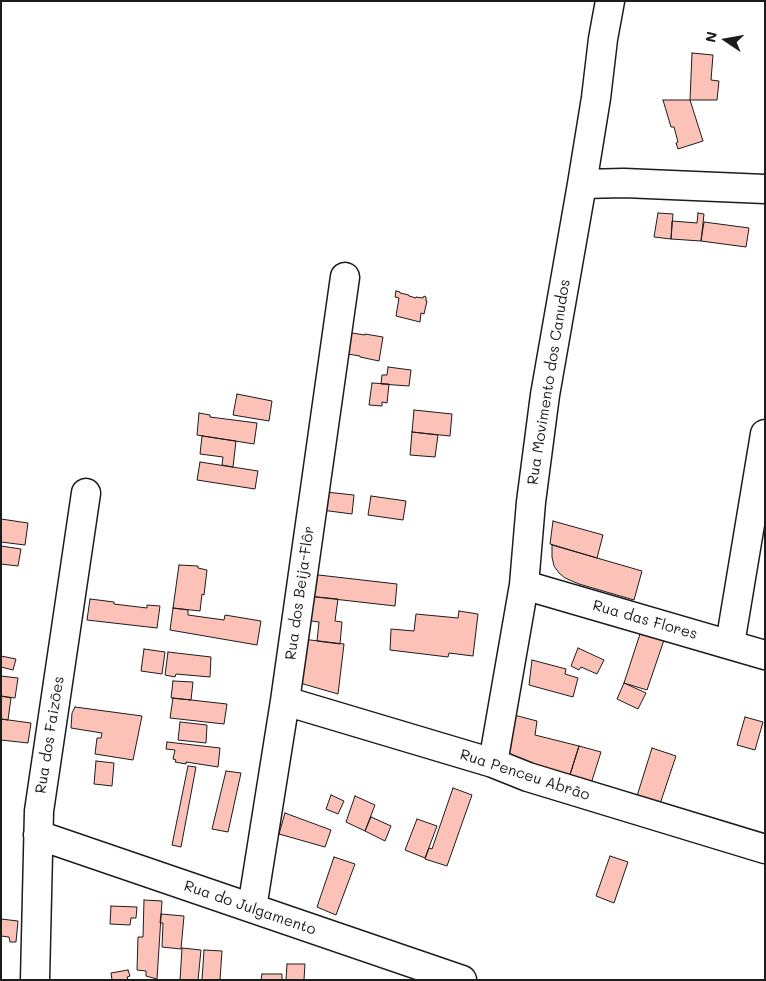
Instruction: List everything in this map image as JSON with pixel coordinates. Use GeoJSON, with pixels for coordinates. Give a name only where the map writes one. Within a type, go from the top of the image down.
{"type":"FeatureCollection","features":[{"type":"Feature","properties":{"kind":"street","name":"Rua Movimento dos Canudos"},"geometry":{"type":"LineString","coordinates":[[493,763],[524,585],[531,502],[545,395],[582,184],[610,1]]}},
{"type":"Feature","properties":{"kind":"street"},"geometry":{"type":"LineString","coordinates":[[582,184],[624,183],[765,189]]}},
{"type":"Feature","properties":{"kind":"street","name":"Rua dos Beija-Flôr"},"geometry":{"type":"LineString","coordinates":[[252,908],[285,701],[345,277]]}},
{"type":"Feature","properties":{"kind":"street"},"geometry":{"type":"LineString","coordinates":[[730,644],[765,434]]}},
{"type":"Feature","properties":{"kind":"street","name":"Rua dos Faizões"},"geometry":{"type":"LineString","coordinates":[[35,980],[39,811],[86,493]]}},
{"type":"Feature","properties":{"kind":"street","name":"Rua das Flores"},"geometry":{"type":"LineString","coordinates":[[524,585],[765,655]]}},
{"type":"Feature","properties":{"kind":"street","name":"Rua Penceu Abrão"},"geometry":{"type":"LineString","coordinates":[[285,701],[493,763],[528,777],[765,849]]}},
{"type":"Feature","properties":{"kind":"street","name":"Rua do Julgamento"},"geometry":{"type":"LineString","coordinates":[[38,835],[462,980]]}},
{"type":"Feature","properties":{"kind":"building"},"geometry":{"type":"Polygon","coordinates":[[[692,53],[713,55],[711,80],[719,81],[717,100],[690,100],[692,53]]]}},
{"type":"Feature","properties":{"kind":"building"},"geometry":{"type":"Polygon","coordinates":[[[663,100],[690,100],[703,141],[678,149],[674,127],[671,127],[663,100]]]}},
{"type":"Feature","properties":{"kind":"building"},"geometry":{"type":"Polygon","coordinates":[[[658,213],[673,214],[671,239],[654,237],[658,213]]]}},
{"type":"Feature","properties":{"kind":"building"},"geometry":{"type":"Polygon","coordinates":[[[698,213],[704,214],[701,241],[671,239],[672,221],[697,223],[698,213]]]}},
{"type":"Feature","properties":{"kind":"building"},"geometry":{"type":"Polygon","coordinates":[[[704,222],[749,228],[746,247],[701,241],[704,222]]]}},
{"type":"Feature","properties":{"kind":"building"},"geometry":{"type":"Polygon","coordinates":[[[396,291],[416,298],[426,297],[424,314],[421,313],[420,322],[396,316],[399,298],[395,297],[396,291]]]}},
{"type":"Feature","properties":{"kind":"building"},"geometry":{"type":"Polygon","coordinates":[[[339,331],[383,337],[379,361],[335,352],[339,331]]]}},
{"type":"Feature","properties":{"kind":"building"},"geometry":{"type":"Polygon","coordinates":[[[388,367],[411,370],[409,386],[381,384],[382,375],[387,375],[388,367]]]}},
{"type":"Feature","properties":{"kind":"building"},"geometry":{"type":"Polygon","coordinates":[[[372,383],[389,384],[387,403],[382,402],[382,406],[369,405],[372,383]]]}},
{"type":"Feature","properties":{"kind":"building"},"geometry":{"type":"Polygon","coordinates":[[[237,394],[272,401],[269,421],[233,415],[237,394]]]}},
{"type":"Feature","properties":{"kind":"building"},"geometry":{"type":"Polygon","coordinates":[[[414,410],[452,414],[450,436],[412,432],[414,410]]]}},
{"type":"Feature","properties":{"kind":"building"},"geometry":{"type":"Polygon","coordinates":[[[199,413],[210,415],[210,417],[257,423],[254,444],[197,435],[199,413]]]}},
{"type":"Feature","properties":{"kind":"building"},"geometry":{"type":"Polygon","coordinates":[[[412,432],[438,435],[435,457],[410,455],[412,432]]]}},
{"type":"Feature","properties":{"kind":"building"},"geometry":{"type":"Polygon","coordinates":[[[202,436],[236,441],[233,467],[222,465],[223,457],[200,454],[202,436]]]}},
{"type":"Feature","properties":{"kind":"building"},"geometry":{"type":"Polygon","coordinates":[[[200,462],[258,471],[255,489],[197,480],[200,462]]]}},
{"type":"Feature","properties":{"kind":"building"},"geometry":{"type":"Polygon","coordinates":[[[316,491],[354,495],[352,514],[314,509],[316,491]]]}},
{"type":"Feature","properties":{"kind":"building"},"geometry":{"type":"Polygon","coordinates":[[[371,496],[406,501],[403,520],[368,515],[371,496]]]}},
{"type":"Feature","properties":{"kind":"building"},"geometry":{"type":"Polygon","coordinates":[[[1,519],[28,523],[25,545],[1,542],[1,519]]]}},
{"type":"Feature","properties":{"kind":"building"},"geometry":{"type":"Polygon","coordinates":[[[553,521],[603,535],[597,558],[550,544],[553,521]]]}},
{"type":"Feature","properties":{"kind":"building"},"geometry":{"type":"Polygon","coordinates":[[[552,545],[642,571],[634,600],[565,578],[554,566],[552,545]]]}},
{"type":"Feature","properties":{"kind":"building"},"geometry":{"type":"Polygon","coordinates":[[[1,546],[21,549],[18,566],[1,564],[1,546]]]}},
{"type":"Feature","properties":{"kind":"building"},"geometry":{"type":"Polygon","coordinates":[[[179,565],[198,566],[198,568],[207,570],[200,611],[173,608],[179,565]]]}},
{"type":"Feature","properties":{"kind":"building"},"geometry":{"type":"Polygon","coordinates":[[[310,574],[397,584],[395,606],[307,596],[310,574]]]}},
{"type":"Feature","properties":{"kind":"building"},"geometry":{"type":"Polygon","coordinates":[[[307,596],[338,599],[335,621],[342,622],[340,644],[317,641],[319,622],[304,620],[307,596]]]}},
{"type":"Feature","properties":{"kind":"building"},"geometry":{"type":"Polygon","coordinates":[[[90,599],[147,608],[147,605],[160,606],[157,628],[87,620],[90,599]]]}},
{"type":"Feature","properties":{"kind":"building"},"geometry":{"type":"Polygon","coordinates":[[[173,608],[188,610],[188,615],[224,620],[225,615],[261,621],[257,645],[170,630],[173,608]]]}},
{"type":"Feature","properties":{"kind":"building"},"geometry":{"type":"Polygon","coordinates":[[[459,611],[478,614],[473,656],[449,653],[448,657],[390,650],[391,629],[414,631],[416,614],[458,618],[459,611]]]}},
{"type":"Feature","properties":{"kind":"building"},"geometry":{"type":"Polygon","coordinates":[[[640,634],[664,640],[647,690],[624,683],[640,634]]]}},
{"type":"Feature","properties":{"kind":"building"},"geometry":{"type":"Polygon","coordinates":[[[302,639],[344,644],[338,694],[300,683],[302,639]]]}},
{"type":"Feature","properties":{"kind":"building"},"geometry":{"type":"Polygon","coordinates":[[[578,648],[604,660],[597,674],[581,667],[579,670],[571,666],[578,648]]]}},
{"type":"Feature","properties":{"kind":"building"},"geometry":{"type":"Polygon","coordinates":[[[144,649],[165,652],[162,674],[141,671],[144,649]]]}},
{"type":"Feature","properties":{"kind":"building"},"geometry":{"type":"Polygon","coordinates":[[[168,652],[211,657],[210,677],[176,674],[175,677],[165,675],[168,652]]]}},
{"type":"Feature","properties":{"kind":"building"},"geometry":{"type":"Polygon","coordinates":[[[1,656],[16,659],[13,670],[1,667],[1,656]]]}},
{"type":"Feature","properties":{"kind":"building"},"geometry":{"type":"Polygon","coordinates":[[[532,660],[566,669],[565,674],[578,678],[573,697],[529,685],[532,660]]]}},
{"type":"Feature","properties":{"kind":"building"},"geometry":{"type":"Polygon","coordinates":[[[1,676],[18,678],[15,698],[1,696],[1,676]]]}},
{"type":"Feature","properties":{"kind":"building"},"geometry":{"type":"Polygon","coordinates":[[[173,681],[193,682],[191,700],[171,698],[173,681]]]}},
{"type":"Feature","properties":{"kind":"building"},"geometry":{"type":"Polygon","coordinates":[[[624,683],[646,693],[638,709],[617,699],[624,683]]]}},
{"type":"Feature","properties":{"kind":"building"},"geometry":{"type":"Polygon","coordinates":[[[1,696],[11,698],[8,720],[1,719],[1,696]]]}},
{"type":"Feature","properties":{"kind":"building"},"geometry":{"type":"Polygon","coordinates":[[[173,698],[227,704],[224,724],[170,718],[173,698]]]}},
{"type":"Feature","properties":{"kind":"building"},"geometry":{"type":"Polygon","coordinates":[[[75,707],[142,716],[133,760],[95,754],[97,738],[101,738],[102,733],[71,728],[72,713],[75,707]]]}},
{"type":"Feature","properties":{"kind":"building"},"geometry":{"type":"Polygon","coordinates":[[[514,715],[537,721],[535,735],[579,746],[568,781],[503,752],[514,715]]]}},
{"type":"Feature","properties":{"kind":"building"},"geometry":{"type":"Polygon","coordinates":[[[745,717],[763,722],[755,750],[737,745],[745,717]]]}},
{"type":"Feature","properties":{"kind":"building"},"geometry":{"type":"Polygon","coordinates":[[[1,719],[31,723],[28,743],[1,740],[1,719]]]}},
{"type":"Feature","properties":{"kind":"building"},"geometry":{"type":"Polygon","coordinates":[[[180,722],[207,725],[206,743],[178,740],[180,722]]]}},
{"type":"Feature","properties":{"kind":"building"},"geometry":{"type":"Polygon","coordinates":[[[167,742],[220,748],[218,767],[175,762],[176,760],[173,759],[175,750],[166,749],[167,742]]]}},
{"type":"Feature","properties":{"kind":"building"},"geometry":{"type":"Polygon","coordinates":[[[579,746],[601,752],[590,787],[568,781],[579,746]]]}},
{"type":"Feature","properties":{"kind":"building"},"geometry":{"type":"Polygon","coordinates":[[[652,748],[676,756],[660,804],[637,796],[652,748]]]}},
{"type":"Feature","properties":{"kind":"building"},"geometry":{"type":"Polygon","coordinates":[[[96,761],[114,763],[112,786],[94,784],[96,761]]]}},
{"type":"Feature","properties":{"kind":"building"},"geometry":{"type":"Polygon","coordinates":[[[188,766],[196,767],[181,847],[172,845],[188,766]]]}},
{"type":"Feature","properties":{"kind":"building"},"geometry":{"type":"Polygon","coordinates":[[[226,771],[241,773],[228,832],[212,829],[226,771]]]}},
{"type":"Feature","properties":{"kind":"building"},"geometry":{"type":"Polygon","coordinates":[[[453,788],[472,795],[447,866],[425,859],[429,848],[432,849],[453,788]]]}},
{"type":"Feature","properties":{"kind":"building"},"geometry":{"type":"Polygon","coordinates":[[[331,795],[344,801],[338,814],[326,809],[331,795]]]}},
{"type":"Feature","properties":{"kind":"building"},"geometry":{"type":"Polygon","coordinates":[[[355,796],[375,805],[365,831],[346,822],[355,796]]]}},
{"type":"Feature","properties":{"kind":"building"},"geometry":{"type":"Polygon","coordinates":[[[285,813],[331,830],[325,847],[279,834],[285,813]]]}},
{"type":"Feature","properties":{"kind":"building"},"geometry":{"type":"Polygon","coordinates":[[[371,817],[391,826],[385,841],[365,831],[371,817]]]}},
{"type":"Feature","properties":{"kind":"building"},"geometry":{"type":"Polygon","coordinates":[[[417,819],[437,826],[425,858],[405,850],[417,819]]]}},
{"type":"Feature","properties":{"kind":"building"},"geometry":{"type":"Polygon","coordinates":[[[610,856],[628,862],[614,903],[596,896],[610,856]]]}},
{"type":"Feature","properties":{"kind":"building"},"geometry":{"type":"Polygon","coordinates":[[[334,857],[355,864],[336,915],[317,907],[334,857]]]}},
{"type":"Feature","properties":{"kind":"building"},"geometry":{"type":"Polygon","coordinates":[[[144,900],[162,901],[157,979],[146,976],[146,971],[137,970],[138,937],[143,937],[144,900]]]}},
{"type":"Feature","properties":{"kind":"building"},"geometry":{"type":"Polygon","coordinates":[[[111,906],[137,907],[136,918],[131,918],[130,925],[110,924],[111,906]]]}},
{"type":"Feature","properties":{"kind":"building"},"geometry":{"type":"Polygon","coordinates":[[[161,914],[184,916],[181,949],[162,947],[163,923],[160,923],[161,914]]]}},
{"type":"Feature","properties":{"kind":"building"},"geometry":{"type":"Polygon","coordinates":[[[1,919],[18,921],[16,942],[10,942],[9,937],[1,936],[1,919]]]}},
{"type":"Feature","properties":{"kind":"building"},"geometry":{"type":"Polygon","coordinates":[[[182,948],[201,950],[198,980],[180,980],[182,948]]]}},
{"type":"Feature","properties":{"kind":"building"},"geometry":{"type":"Polygon","coordinates":[[[204,950],[222,951],[220,980],[202,980],[204,950]]]}},
{"type":"Feature","properties":{"kind":"building"},"geometry":{"type":"Polygon","coordinates":[[[287,964],[305,964],[304,980],[286,980],[287,964]]]}},
{"type":"Feature","properties":{"kind":"building"},"geometry":{"type":"Polygon","coordinates":[[[128,970],[130,976],[127,977],[128,980],[112,980],[111,973],[128,970]]]}},
{"type":"Feature","properties":{"kind":"building"},"geometry":{"type":"Polygon","coordinates":[[[262,974],[282,974],[282,980],[261,980],[262,974]]]}}]}
